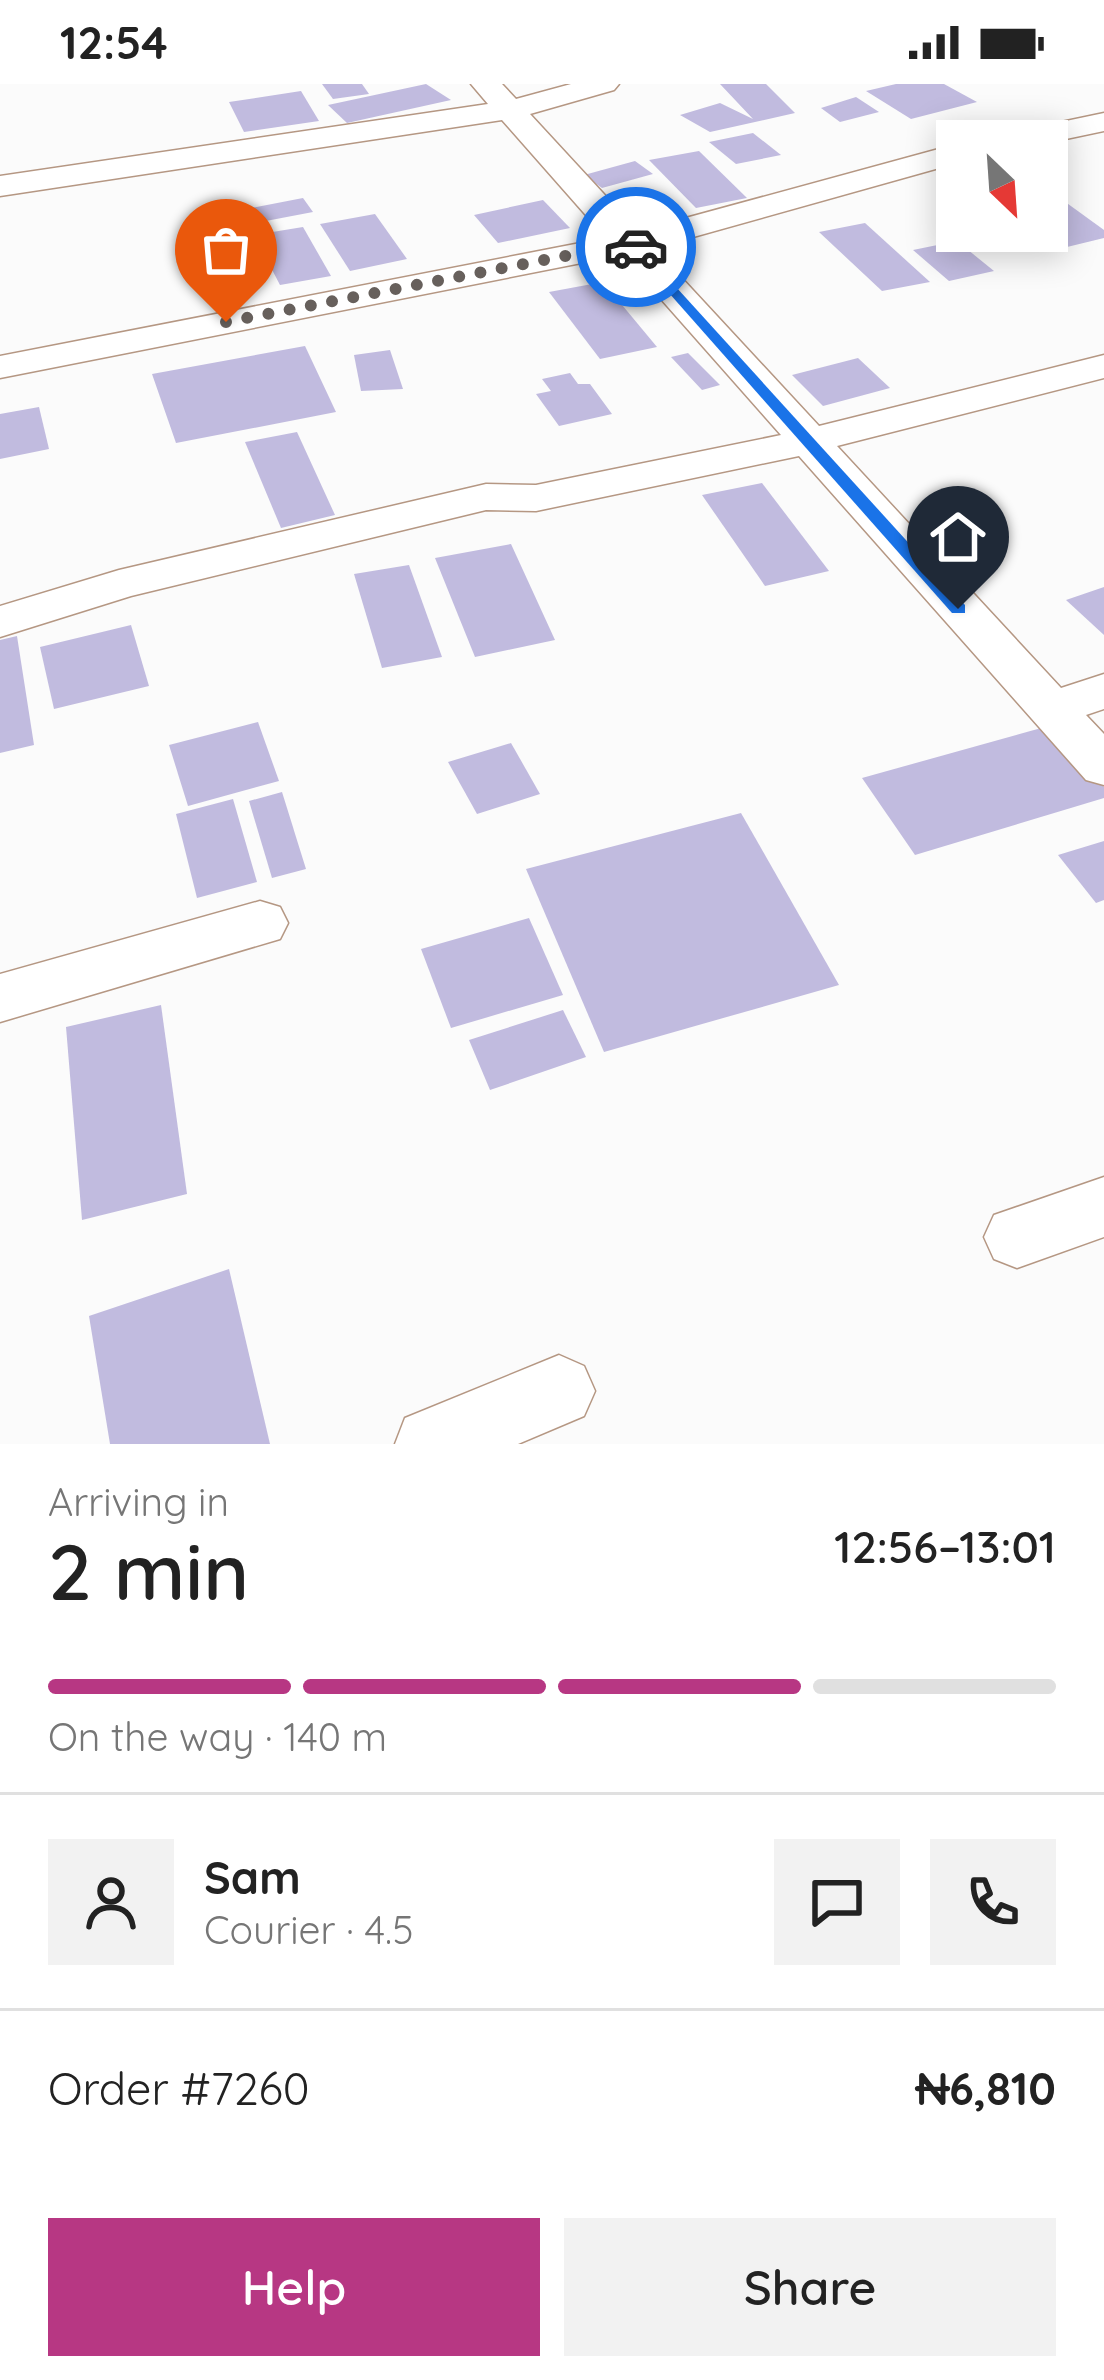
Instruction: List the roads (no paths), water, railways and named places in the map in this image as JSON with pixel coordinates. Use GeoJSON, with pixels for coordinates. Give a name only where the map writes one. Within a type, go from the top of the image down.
{"type":"FeatureCollection","features":[{"type":"Feature","properties":{"kind":"street"},"geometry":{"type":"LineString","coordinates":[[0,187],[498,97],[604,84]]}},
{"type":"Feature","properties":{"kind":"street"},"geometry":{"type":"LineString","coordinates":[[498,97],[1104,767]]}},
{"type":"Feature","properties":{"kind":"street"},"geometry":{"type":"LineString","coordinates":[[1068,130],[1104,122]]}},
{"type":"Feature","properties":{"kind":"street"},"geometry":{"type":"LineString","coordinates":[[0,367],[632,243],[936,159]]}},
{"type":"Feature","properties":{"kind":"street"},"geometry":{"type":"LineString","coordinates":[[0,622],[119,584],[486,497],[536,498],[806,442],[1104,367]]}},
{"type":"Feature","properties":{"kind":"street"},"geometry":{"type":"LineString","coordinates":[[1050,709],[1104,691]]}},
{"type":"Feature","properties":{"kind":"street"},"geometry":{"type":"LineString","coordinates":[[0,998],[260,923]]}},
{"type":"Feature","properties":{"kind":"street"},"geometry":{"type":"LineString","coordinates":[[1017,1237],[1104,1208]]}},
{"type":"Feature","properties":{"kind":"street"},"geometry":{"type":"LineString","coordinates":[[431,1444],[559,1391]]}}]}
